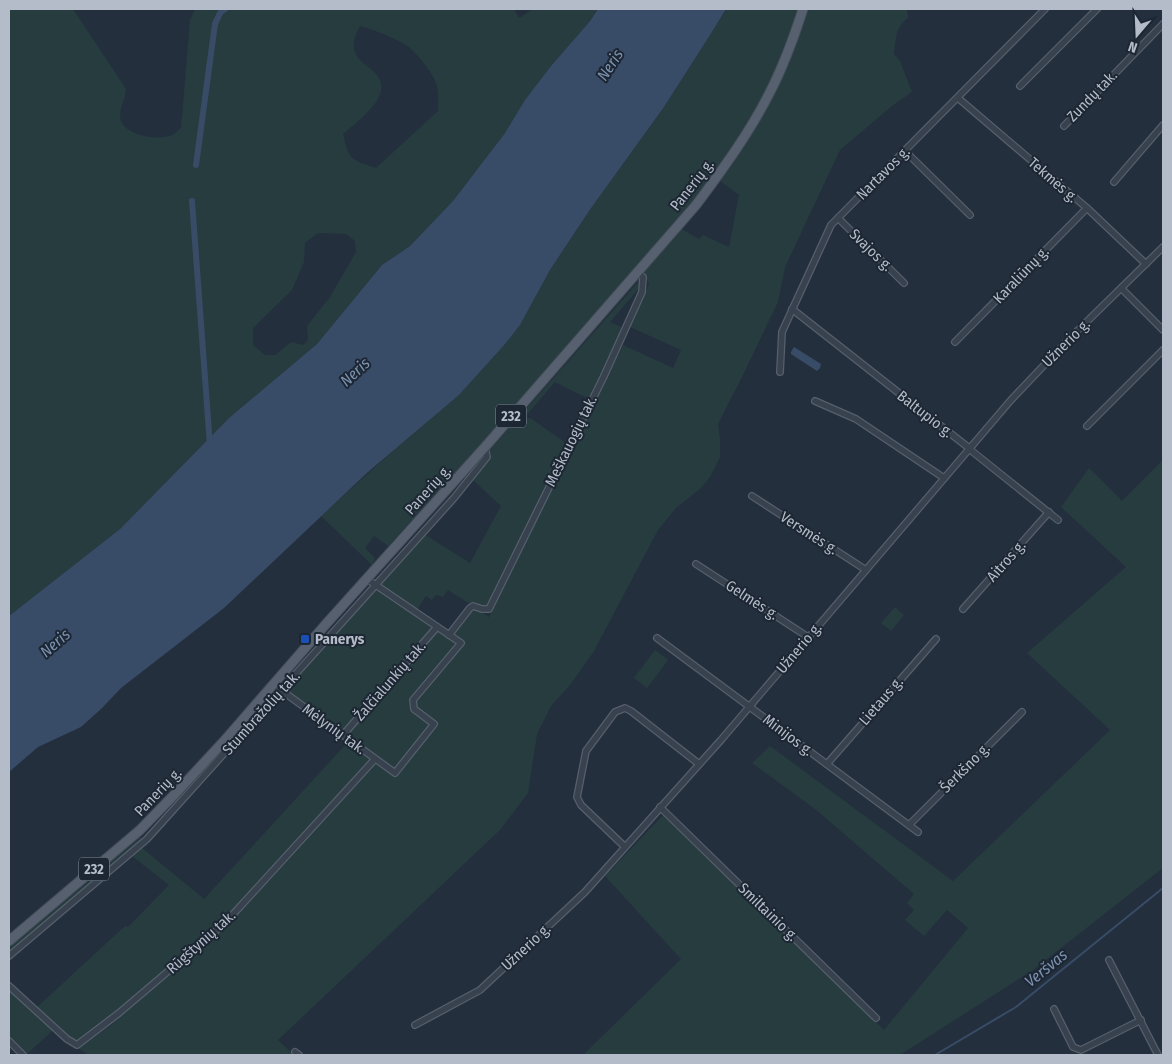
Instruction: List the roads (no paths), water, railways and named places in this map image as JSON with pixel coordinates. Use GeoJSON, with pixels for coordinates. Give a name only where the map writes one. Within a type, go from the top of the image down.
{"type":"FeatureCollection","features":[{"type":"Feature","properties":{"kind":"main road","name":"Panerių g."},"geometry":{"type":"LineString","coordinates":[[9,940],[140,830],[278,687],[326,624],[485,447],[696,205],[723,170],[770,92],[803,9]]}},
{"type":"Feature","properties":{"kind":"street","name":"Nartavos g."},"geometry":{"type":"LineString","coordinates":[[780,372],[782,332],[831,225],[1044,9]]}},
{"type":"Feature","properties":{"kind":"street"},"geometry":{"type":"LineString","coordinates":[[1020,86],[1097,9]]}},
{"type":"Feature","properties":{"kind":"street","name":"Zundų tak."},"geometry":{"type":"LineString","coordinates":[[1064,126],[1163,24]]}},
{"type":"Feature","properties":{"kind":"street","name":"Tekmės g."},"geometry":{"type":"LineString","coordinates":[[958,98],[1087,208],[1146,264]]}},
{"type":"Feature","properties":{"kind":"street"},"geometry":{"type":"LineString","coordinates":[[1114,182],[1163,125]]}},
{"type":"Feature","properties":{"kind":"street"},"geometry":{"type":"LineString","coordinates":[[905,151],[970,215]]}},
{"type":"Feature","properties":{"kind":"street","name":"Karaliūnų g."},"geometry":{"type":"LineString","coordinates":[[955,342],[1087,208]]}},
{"type":"Feature","properties":{"kind":"street","name":"Svajos g."},"geometry":{"type":"LineString","coordinates":[[838,218],[904,283]]}},
{"type":"Feature","properties":{"kind":"street","name":"Užnerio g."},"geometry":{"type":"LineString","coordinates":[[415,1026],[480,990],[585,892],[750,706],[969,448],[1042,367],[1163,247]]}},
{"type":"Feature","properties":{"kind":"street","name":"Meškauogių tak."},"geometry":{"type":"LineString","coordinates":[[450,635],[473,606],[489,609],[604,376],[642,292],[643,277],[637,272]]}},
{"type":"Feature","properties":{"kind":"street"},"geometry":{"type":"LineString","coordinates":[[1121,288],[1163,330]]}},
{"type":"Feature","properties":{"kind":"street","name":"Baltupio g."},"geometry":{"type":"LineString","coordinates":[[792,309],[1058,520]]}},
{"type":"Feature","properties":{"kind":"street"},"geometry":{"type":"LineString","coordinates":[[1087,426],[1163,350]]}},
{"type":"Feature","properties":{"kind":"street"},"geometry":{"type":"LineString","coordinates":[[815,401],[856,419],[944,478]]}},
{"type":"Feature","properties":{"kind":"street","name":"Stumbražolių tak."},"geometry":{"type":"LineString","coordinates":[[9,956],[147,839],[278,687],[376,584],[454,498],[487,457],[485,447]]}},
{"type":"Feature","properties":{"kind":"street","name":"Versmės g."},"geometry":{"type":"LineString","coordinates":[[752,496],[866,570]]}},
{"type":"Feature","properties":{"kind":"street","name":"Aitros g."},"geometry":{"type":"LineString","coordinates":[[963,609],[1048,512]]}},
{"type":"Feature","properties":{"kind":"street","name":"Gelmės g."},"geometry":{"type":"LineString","coordinates":[[696,564],[808,636]]}},
{"type":"Feature","properties":{"kind":"street"},"geometry":{"type":"LineString","coordinates":[[367,579],[450,635]]}},
{"type":"Feature","properties":{"kind":"street","name":"Žalčialunkių tak."},"geometry":{"type":"LineString","coordinates":[[343,735],[437,627]]}},
{"type":"Feature","properties":{"kind":"street","name":"Mėlynių tak."},"geometry":{"type":"LineString","coordinates":[[278,687],[395,773],[434,724],[414,709],[413,700],[461,642],[450,635]]}},
{"type":"Feature","properties":{"kind":"street","name":"Minijos g."},"geometry":{"type":"LineString","coordinates":[[657,638],[918,832]]}},
{"type":"Feature","properties":{"kind":"street","name":"Lietaus g."},"geometry":{"type":"LineString","coordinates":[[826,764],[936,639]]}},
{"type":"Feature","properties":{"kind":"street"},"geometry":{"type":"LineString","coordinates":[[624,846],[581,805],[577,797],[586,751],[615,712],[625,708],[630,711],[699,764]]}},
{"type":"Feature","properties":{"kind":"street","name":"Šerkšno g."},"geometry":{"type":"LineString","coordinates":[[909,825],[1022,712]]}},
{"type":"Feature","properties":{"kind":"street","name":"Rūgštynių tak."},"geometry":{"type":"LineString","coordinates":[[9,986],[67,1039],[77,1045],[226,922],[375,759]]}},
{"type":"Feature","properties":{"kind":"street","name":"Smiltainio g."},"geometry":{"type":"LineString","coordinates":[[660,807],[876,1018]]}},
{"type":"Feature","properties":{"kind":"street"},"geometry":{"type":"LineString","coordinates":[[1110,960],[1158,1055]]}},
{"type":"Feature","properties":{"kind":"street"},"geometry":{"type":"LineString","coordinates":[[1054,1009],[1073,1047],[1081,1050],[1141,1020]]}},
{"type":"Feature","properties":{"kind":"street"},"geometry":{"type":"LineString","coordinates":[[9,1041],[23,1055]]}},
{"type":"Feature","properties":{"kind":"water","name":"Neris"},"geometry":{"type":"Polygon","coordinates":[[[598,9],[726,9],[664,107],[589,211],[550,270],[520,325],[459,395],[368,472],[224,608],[121,688],[81,727],[38,747],[9,772],[9,616],[120,529],[229,418],[317,344],[382,265],[410,246],[453,201],[505,133],[525,100],[598,9]]]}},
{"type":"Feature","properties":{"kind":"water"},"geometry":{"type":"Polygon","coordinates":[[[794,347],[821,364],[820,368],[817,371],[791,354],[794,347]]]}},
{"type":"Feature","properties":{"kind":"waterway"},"geometry":{"type":"LineString","coordinates":[[196,165],[215,24],[220,13],[225,9]]}},
{"type":"Feature","properties":{"kind":"waterway"},"geometry":{"type":"LineString","coordinates":[[192,201],[210,446]]}},
{"type":"Feature","properties":{"kind":"waterway","name":"Veršvas"},"geometry":{"type":"LineString","coordinates":[[935,1055],[1016,1007],[1163,888]]}},
{"type":"Feature","properties":{"kind":"place","name":"Panerys"},"geometry":{"type":"Point","coordinates":[305,639]}}]}
